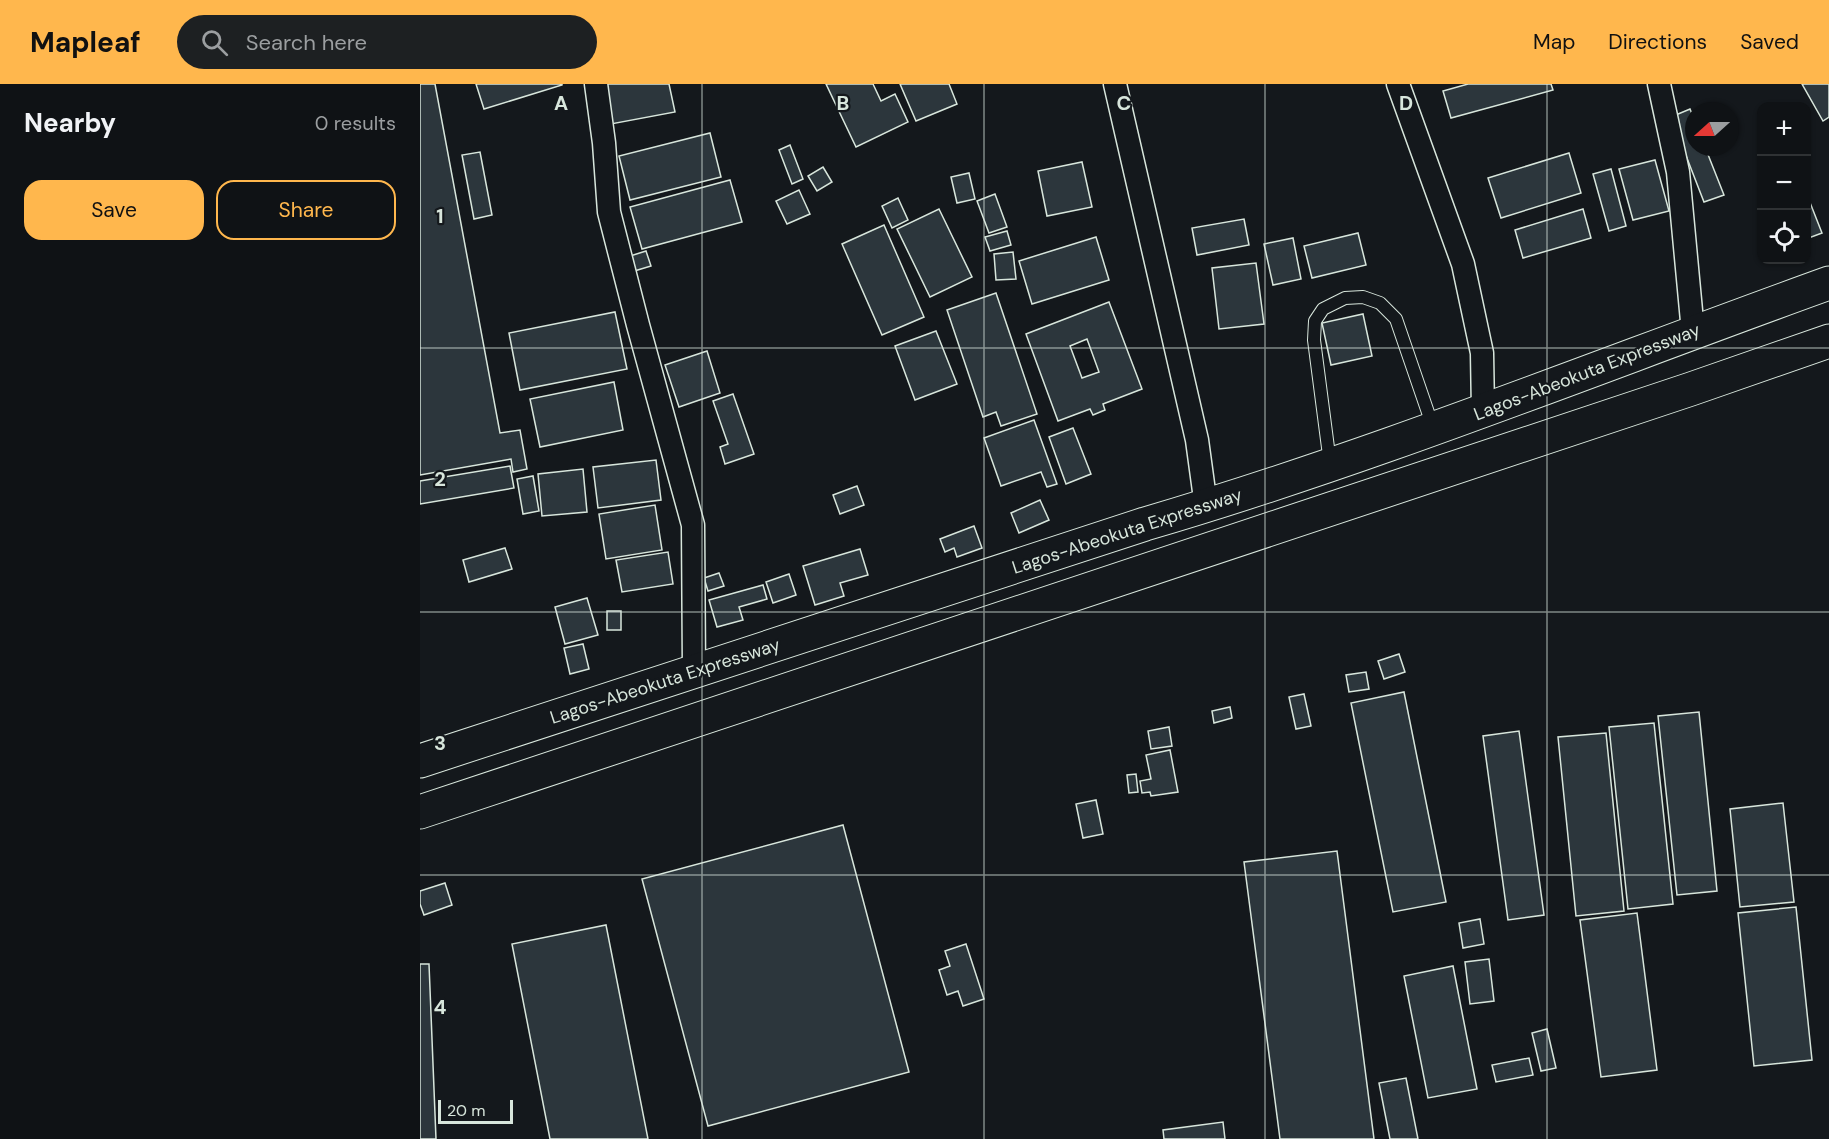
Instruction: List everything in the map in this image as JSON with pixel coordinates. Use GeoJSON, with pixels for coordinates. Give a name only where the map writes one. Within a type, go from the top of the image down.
{"type":"FeatureCollection","features":[{"type":"Feature","properties":{"kind":"highway","name":"Lagos-Abeokuta Expressway"},"geometry":{"type":"LineString","coordinates":[[420,761],[1330,464],[1483,411],[1829,283]]}},
{"type":"Feature","properties":{"kind":"highway"},"geometry":{"type":"LineString","coordinates":[[420,812],[1680,393],[1829,341]]}},
{"type":"Feature","properties":{"kind":"street"},"geometry":{"type":"LineString","coordinates":[[596,84],[604,143],[609,212],[693,525],[694,672]]}},
{"type":"Feature","properties":{"kind":"street"},"geometry":{"type":"LineString","coordinates":[[1115,84],[1197,440],[1206,506]]}},
{"type":"Feature","properties":{"kind":"street"},"geometry":{"type":"LineString","coordinates":[[1398,84],[1463,264],[1482,353],[1483,411]]}},
{"type":"Feature","properties":{"kind":"street"},"geometry":{"type":"LineString","coordinates":[[1659,84],[1678,172],[1693,332]]}},
{"type":"Feature","properties":{"kind":"lane"},"geometry":{"type":"LineString","coordinates":[[1330,464],[1314,340],[1315,321],[1323,309],[1345,298],[1363,297],[1380,303],[1396,319],[1433,429]]}},
{"type":"Feature","properties":{"kind":"building"},"geometry":{"type":"Polygon","coordinates":[[[420,84],[435,84],[500,433],[520,430],[527,469],[513,472],[511,459],[420,475],[420,84]]]}},
{"type":"Feature","properties":{"kind":"building"},"geometry":{"type":"Polygon","coordinates":[[[476,84],[562,84],[562,85],[484,109],[476,84]]]}},
{"type":"Feature","properties":{"kind":"building"},"geometry":{"type":"Polygon","coordinates":[[[603,84],[669,84],[675,112],[611,124],[603,84]]]}},
{"type":"Feature","properties":{"kind":"building"},"geometry":{"type":"Polygon","coordinates":[[[826,84],[873,84],[881,101],[895,94],[908,122],[856,147],[826,84]]]}},
{"type":"Feature","properties":{"kind":"building"},"geometry":{"type":"Polygon","coordinates":[[[900,84],[949,84],[957,104],[916,121],[900,84]]]}},
{"type":"Feature","properties":{"kind":"building"},"geometry":{"type":"Polygon","coordinates":[[[1468,84],[1551,84],[1553,90],[1451,118],[1443,91],[1468,84]]]}},
{"type":"Feature","properties":{"kind":"building"},"geometry":{"type":"Polygon","coordinates":[[[1802,84],[1829,84],[1829,117],[1823,121],[1802,84]]]}},
{"type":"Feature","properties":{"kind":"building"},"geometry":{"type":"Polygon","coordinates":[[[1685,111],[1685,153],[1671,117],[1685,111]]]}},
{"type":"Feature","properties":{"kind":"building"},"geometry":{"type":"Polygon","coordinates":[[[710,133],[721,177],[630,200],[619,156],[710,133]]]}},
{"type":"Feature","properties":{"kind":"building"},"geometry":{"type":"Polygon","coordinates":[[[790,145],[803,179],[792,184],[779,150],[790,145]]]}},
{"type":"Feature","properties":{"kind":"building"},"geometry":{"type":"Polygon","coordinates":[[[480,152],[492,215],[474,219],[462,155],[480,152]]]}},
{"type":"Feature","properties":{"kind":"building"},"geometry":{"type":"Polygon","coordinates":[[[1569,153],[1581,193],[1501,218],[1488,178],[1569,153]]]}},
{"type":"Feature","properties":{"kind":"building"},"geometry":{"type":"Polygon","coordinates":[[[1686,156],[1709,156],[1724,195],[1704,202],[1686,156]]]}},
{"type":"Feature","properties":{"kind":"building"},"geometry":{"type":"Polygon","coordinates":[[[1655,160],[1669,211],[1633,220],[1619,169],[1655,160]]]}},
{"type":"Feature","properties":{"kind":"building"},"geometry":{"type":"Polygon","coordinates":[[[1082,162],[1092,207],[1047,216],[1038,171],[1082,162]]]}},
{"type":"Feature","properties":{"kind":"building"},"geometry":{"type":"Polygon","coordinates":[[[823,167],[832,182],[817,191],[808,176],[823,167]]]}},
{"type":"Feature","properties":{"kind":"building"},"geometry":{"type":"Polygon","coordinates":[[[1611,169],[1626,226],[1609,231],[1593,174],[1611,169]]]}},
{"type":"Feature","properties":{"kind":"building"},"geometry":{"type":"Polygon","coordinates":[[[969,173],[975,199],[957,203],[951,177],[969,173]]]}},
{"type":"Feature","properties":{"kind":"building"},"geometry":{"type":"Polygon","coordinates":[[[730,180],[742,222],[642,249],[630,207],[730,180]]]}},
{"type":"Feature","properties":{"kind":"building"},"geometry":{"type":"Polygon","coordinates":[[[799,190],[810,214],[787,224],[776,201],[799,190]]]}},
{"type":"Feature","properties":{"kind":"building"},"geometry":{"type":"Polygon","coordinates":[[[995,194],[1007,227],[989,233],[977,201],[995,194]]]}},
{"type":"Feature","properties":{"kind":"building"},"geometry":{"type":"Polygon","coordinates":[[[898,198],[908,220],[892,228],[882,206],[898,198]]]}},
{"type":"Feature","properties":{"kind":"building"},"geometry":{"type":"Polygon","coordinates":[[[1811,205],[1822,233],[1811,237],[1811,205]]]}},
{"type":"Feature","properties":{"kind":"building"},"geometry":{"type":"Polygon","coordinates":[[[939,209],[972,277],[930,297],[897,229],[939,209]]]}},
{"type":"Feature","properties":{"kind":"building"},"geometry":{"type":"Polygon","coordinates":[[[1583,209],[1591,238],[1523,258],[1515,230],[1583,209]]]}},
{"type":"Feature","properties":{"kind":"building"},"geometry":{"type":"Polygon","coordinates":[[[1244,219],[1249,245],[1197,255],[1192,228],[1244,219]]]}},
{"type":"Feature","properties":{"kind":"building"},"geometry":{"type":"Polygon","coordinates":[[[884,225],[924,317],[882,335],[842,244],[884,225]]]}},
{"type":"Feature","properties":{"kind":"building"},"geometry":{"type":"Polygon","coordinates":[[[1007,231],[1011,245],[990,251],[985,237],[1007,231]]]}},
{"type":"Feature","properties":{"kind":"building"},"geometry":{"type":"Polygon","coordinates":[[[1358,233],[1366,265],[1312,278],[1304,246],[1358,233]]]}},
{"type":"Feature","properties":{"kind":"building"},"geometry":{"type":"Polygon","coordinates":[[[1096,237],[1109,280],[1032,304],[1019,261],[1096,237]]]}},
{"type":"Feature","properties":{"kind":"building"},"geometry":{"type":"Polygon","coordinates":[[[1293,238],[1301,279],[1273,285],[1264,244],[1293,238]]]}},
{"type":"Feature","properties":{"kind":"building"},"geometry":{"type":"Polygon","coordinates":[[[646,251],[651,266],[631,272],[627,257],[646,251]]]}},
{"type":"Feature","properties":{"kind":"building"},"geometry":{"type":"Polygon","coordinates":[[[1013,252],[1016,279],[996,280],[994,254],[1013,252]]]}},
{"type":"Feature","properties":{"kind":"building"},"geometry":{"type":"Polygon","coordinates":[[[1256,263],[1264,324],[1219,329],[1212,268],[1256,263]]]}},
{"type":"Feature","properties":{"kind":"building"},"geometry":{"type":"Polygon","coordinates":[[[996,293],[1037,414],[1001,426],[996,412],[983,417],[947,310],[996,293]]]}},
{"type":"Feature","properties":{"kind":"building"},"geometry":{"type":"Polygon","coordinates":[[[1109,302],[1142,389],[1103,404],[1105,410],[1093,415],[1090,409],[1058,421],[1026,334],[1109,302]],[[1087,339],[1070,346],[1082,378],[1099,372],[1087,339]]]}},
{"type":"Feature","properties":{"kind":"building"},"geometry":{"type":"Polygon","coordinates":[[[615,312],[627,369],[520,390],[509,333],[615,312]]]}},
{"type":"Feature","properties":{"kind":"building"},"geometry":{"type":"Polygon","coordinates":[[[1363,314],[1372,356],[1331,365],[1322,323],[1363,314]]]}},
{"type":"Feature","properties":{"kind":"building"},"geometry":{"type":"Polygon","coordinates":[[[936,331],[957,384],[915,400],[895,346],[936,331]]]}},
{"type":"Feature","properties":{"kind":"building"},"geometry":{"type":"Polygon","coordinates":[[[707,351],[720,393],[679,407],[665,365],[707,351]]]}},
{"type":"Feature","properties":{"kind":"building"},"geometry":{"type":"Polygon","coordinates":[[[614,382],[623,430],[540,447],[530,399],[614,382]]]}},
{"type":"Feature","properties":{"kind":"building"},"geometry":{"type":"Polygon","coordinates":[[[733,394],[754,454],[725,464],[720,447],[728,444],[713,401],[733,394]]]}},
{"type":"Feature","properties":{"kind":"building"},"geometry":{"type":"Polygon","coordinates":[[[1034,420],[1057,484],[1047,487],[1041,472],[1001,486],[984,438],[1034,420]]]}},
{"type":"Feature","properties":{"kind":"building"},"geometry":{"type":"Polygon","coordinates":[[[1073,428],[1091,474],[1066,484],[1049,437],[1073,428]]]}},
{"type":"Feature","properties":{"kind":"building"},"geometry":{"type":"Polygon","coordinates":[[[656,460],[661,500],[598,508],[593,467],[656,460]]]}},
{"type":"Feature","properties":{"kind":"building"},"geometry":{"type":"Polygon","coordinates":[[[510,466],[514,488],[420,504],[420,481],[510,466]]]}},
{"type":"Feature","properties":{"kind":"building"},"geometry":{"type":"Polygon","coordinates":[[[583,469],[587,512],[542,516],[538,474],[583,469]]]}},
{"type":"Feature","properties":{"kind":"building"},"geometry":{"type":"Polygon","coordinates":[[[533,476],[539,511],[523,514],[517,479],[533,476]]]}},
{"type":"Feature","properties":{"kind":"building"},"geometry":{"type":"Polygon","coordinates":[[[857,486],[864,505],[840,514],[833,495],[857,486]]]}},
{"type":"Feature","properties":{"kind":"building"},"geometry":{"type":"Polygon","coordinates":[[[1040,500],[1049,520],[1019,533],[1011,513],[1040,500]]]}},
{"type":"Feature","properties":{"kind":"building"},"geometry":{"type":"Polygon","coordinates":[[[655,505],[662,550],[606,559],[599,514],[655,505]]]}},
{"type":"Feature","properties":{"kind":"building"},"geometry":{"type":"Polygon","coordinates":[[[974,526],[982,548],[957,557],[954,548],[945,552],[940,539],[974,526]]]}},
{"type":"Feature","properties":{"kind":"building"},"geometry":{"type":"Polygon","coordinates":[[[505,548],[512,569],[469,582],[463,560],[505,548]]]}},
{"type":"Feature","properties":{"kind":"building"},"geometry":{"type":"Polygon","coordinates":[[[860,549],[868,575],[840,583],[844,596],[815,605],[803,566],[860,549]]]}},
{"type":"Feature","properties":{"kind":"building"},"geometry":{"type":"Polygon","coordinates":[[[668,552],[673,584],[622,592],[616,560],[668,552]]]}},
{"type":"Feature","properties":{"kind":"building"},"geometry":{"type":"Polygon","coordinates":[[[719,573],[724,586],[708,591],[704,578],[719,573]]]}},
{"type":"Feature","properties":{"kind":"building"},"geometry":{"type":"Polygon","coordinates":[[[789,574],[796,595],[773,603],[766,582],[789,574]]]}},
{"type":"Feature","properties":{"kind":"building"},"geometry":{"type":"Polygon","coordinates":[[[763,585],[767,599],[739,607],[743,620],[717,627],[709,600],[763,585]]]}},
{"type":"Feature","properties":{"kind":"building"},"geometry":{"type":"Polygon","coordinates":[[[587,598],[598,635],[565,644],[555,607],[587,598]]]}},
{"type":"Feature","properties":{"kind":"building"},"geometry":{"type":"Polygon","coordinates":[[[607,611],[621,611],[621,630],[607,630],[607,611]]]}},
{"type":"Feature","properties":{"kind":"building"},"geometry":{"type":"Polygon","coordinates":[[[583,644],[589,669],[570,674],[564,648],[583,644]]]}},
{"type":"Feature","properties":{"kind":"building"},"geometry":{"type":"Polygon","coordinates":[[[1399,654],[1405,672],[1384,679],[1378,661],[1399,654]]]}},
{"type":"Feature","properties":{"kind":"building"},"geometry":{"type":"Polygon","coordinates":[[[1366,672],[1369,689],[1349,692],[1346,675],[1366,672]]]}},
{"type":"Feature","properties":{"kind":"building"},"geometry":{"type":"Polygon","coordinates":[[[1404,692],[1446,902],[1393,912],[1351,703],[1404,692]]]}},
{"type":"Feature","properties":{"kind":"building"},"geometry":{"type":"Polygon","coordinates":[[[1304,694],[1311,726],[1296,729],[1289,697],[1304,694]]]}},
{"type":"Feature","properties":{"kind":"building"},"geometry":{"type":"Polygon","coordinates":[[[1230,707],[1232,718],[1214,723],[1212,711],[1230,707]]]}},
{"type":"Feature","properties":{"kind":"building"},"geometry":{"type":"Polygon","coordinates":[[[1699,712],[1717,891],[1677,895],[1658,716],[1699,712]]]}},
{"type":"Feature","properties":{"kind":"building"},"geometry":{"type":"Polygon","coordinates":[[[1654,723],[1673,904],[1628,909],[1609,727],[1654,723]]]}},
{"type":"Feature","properties":{"kind":"building"},"geometry":{"type":"Polygon","coordinates":[[[1169,727],[1172,746],[1151,749],[1148,731],[1169,727]]]}},
{"type":"Feature","properties":{"kind":"building"},"geometry":{"type":"Polygon","coordinates":[[[1519,731],[1544,915],[1508,920],[1483,736],[1519,731]]]}},
{"type":"Feature","properties":{"kind":"building"},"geometry":{"type":"Polygon","coordinates":[[[1606,733],[1624,911],[1576,916],[1558,737],[1606,733]]]}},
{"type":"Feature","properties":{"kind":"building"},"geometry":{"type":"Polygon","coordinates":[[[1170,750],[1178,792],[1151,796],[1150,792],[1142,793],[1140,781],[1151,779],[1146,755],[1170,750]]]}},
{"type":"Feature","properties":{"kind":"building"},"geometry":{"type":"Polygon","coordinates":[[[1136,774],[1138,792],[1129,793],[1127,775],[1136,774]]]}},
{"type":"Feature","properties":{"kind":"building"},"geometry":{"type":"Polygon","coordinates":[[[1096,800],[1103,834],[1083,838],[1076,804],[1096,800]]]}},
{"type":"Feature","properties":{"kind":"building"},"geometry":{"type":"Polygon","coordinates":[[[1783,803],[1794,902],[1740,907],[1730,809],[1783,803]]]}},
{"type":"Feature","properties":{"kind":"building"},"geometry":{"type":"Polygon","coordinates":[[[843,825],[909,1072],[708,1126],[642,879],[843,825]]]}},
{"type":"Feature","properties":{"kind":"building"},"geometry":{"type":"Polygon","coordinates":[[[1337,851],[1374,1139],[1280,1139],[1244,862],[1337,851]]]}},
{"type":"Feature","properties":{"kind":"building"},"geometry":{"type":"Polygon","coordinates":[[[445,883],[452,905],[424,915],[420,904],[420,891],[445,883]]]}},
{"type":"Feature","properties":{"kind":"building"},"geometry":{"type":"Polygon","coordinates":[[[1796,907],[1812,1060],[1754,1066],[1738,913],[1796,907]]]}},
{"type":"Feature","properties":{"kind":"building"},"geometry":{"type":"Polygon","coordinates":[[[1637,913],[1657,1070],[1601,1077],[1580,920],[1637,913]]]}},
{"type":"Feature","properties":{"kind":"building"},"geometry":{"type":"Polygon","coordinates":[[[1480,919],[1484,944],[1463,948],[1459,923],[1480,919]]]}},
{"type":"Feature","properties":{"kind":"building"},"geometry":{"type":"Polygon","coordinates":[[[606,925],[648,1139],[550,1139],[512,944],[606,925]]]}},
{"type":"Feature","properties":{"kind":"building"},"geometry":{"type":"Polygon","coordinates":[[[966,944],[984,999],[963,1006],[958,991],[947,995],[939,970],[950,966],[945,951],[966,944]]]}},
{"type":"Feature","properties":{"kind":"building"},"geometry":{"type":"Polygon","coordinates":[[[1489,959],[1494,1001],[1470,1004],[1465,962],[1489,959]]]}},
{"type":"Feature","properties":{"kind":"building"},"geometry":{"type":"Polygon","coordinates":[[[420,964],[429,964],[436,1139],[420,1139],[420,964]]]}},
{"type":"Feature","properties":{"kind":"building"},"geometry":{"type":"Polygon","coordinates":[[[1453,966],[1477,1089],[1428,1098],[1404,976],[1453,966]]]}},
{"type":"Feature","properties":{"kind":"building"},"geometry":{"type":"Polygon","coordinates":[[[1547,1029],[1556,1068],[1541,1071],[1532,1033],[1547,1029]]]}},
{"type":"Feature","properties":{"kind":"building"},"geometry":{"type":"Polygon","coordinates":[[[1529,1058],[1533,1075],[1496,1082],[1492,1065],[1529,1058]]]}},
{"type":"Feature","properties":{"kind":"building"},"geometry":{"type":"Polygon","coordinates":[[[1406,1078],[1418,1139],[1390,1139],[1379,1083],[1406,1078]]]}},
{"type":"Feature","properties":{"kind":"building"},"geometry":{"type":"Polygon","coordinates":[[[1223,1122],[1225,1139],[1164,1139],[1163,1130],[1223,1122]]]}}]}
